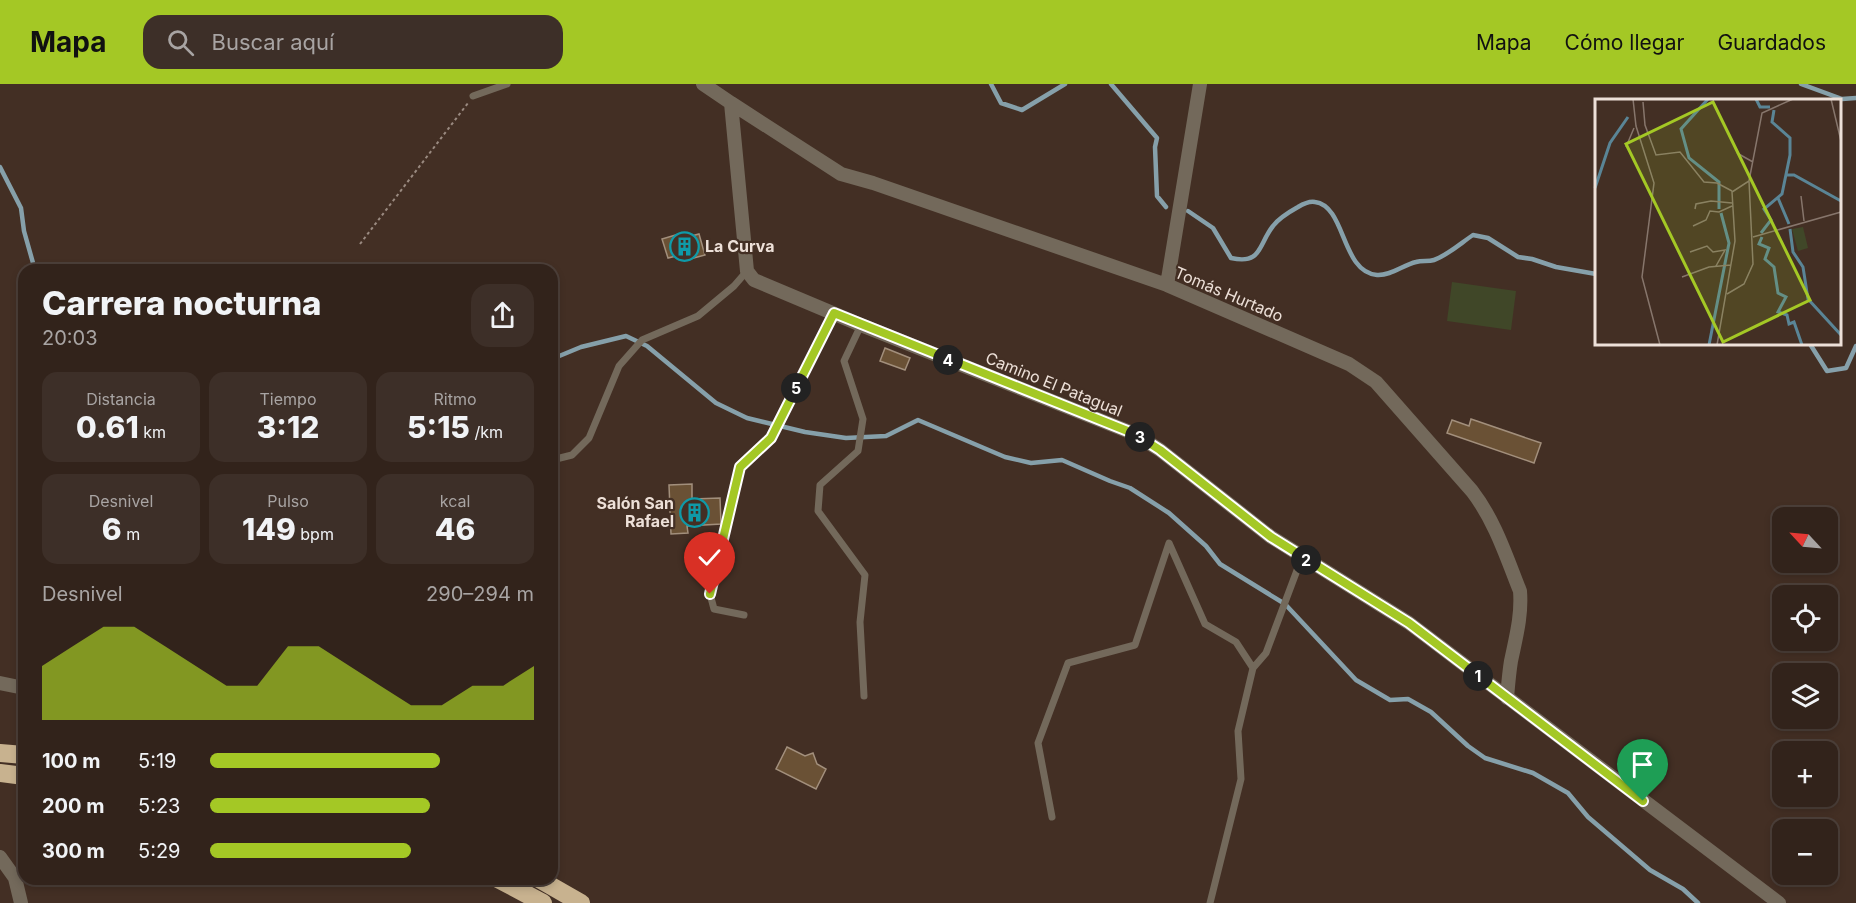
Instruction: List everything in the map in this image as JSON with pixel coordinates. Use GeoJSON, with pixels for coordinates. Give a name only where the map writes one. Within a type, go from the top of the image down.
{"type":"FeatureCollection","features":[{"type":"Feature","properties":{"kind":"highway"},"geometry":{"type":"LineString","coordinates":[[0,753],[18,754]]}},
{"type":"Feature","properties":{"kind":"highway"},"geometry":{"type":"LineString","coordinates":[[0,773],[18,775]]}},
{"type":"Feature","properties":{"kind":"highway"},"geometry":{"type":"LineString","coordinates":[[509,885],[543,903]]}},
{"type":"Feature","properties":{"kind":"highway"},"geometry":{"type":"LineString","coordinates":[[550,885],[581,903]]}},
{"type":"Feature","properties":{"kind":"street"},"geometry":{"type":"LineString","coordinates":[[703,84],[731,104],[747,271]]}},
{"type":"Feature","properties":{"kind":"street"},"geometry":{"type":"LineString","coordinates":[[1167,285],[1200,84]]}},
{"type":"Feature","properties":{"kind":"street","name":"Tomás Hurtado"},"geometry":{"type":"LineString","coordinates":[[731,104],[841,174],[1167,285],[1349,364],[1376,382],[1472,490],[1494,525],[1520,591],[1520,617],[1506,698]]}},
{"type":"Feature","properties":{"kind":"street","name":"Camino El Patagual"},"geometry":{"type":"LineString","coordinates":[[747,271],[754,280],[861,325],[1135,434],[1160,450],[1271,537],[1409,623],[1779,903]]}},
{"type":"Feature","properties":{"kind":"street"},"geometry":{"type":"LineString","coordinates":[[0,683],[18,687]]}},
{"type":"Feature","properties":{"kind":"street"},"geometry":{"type":"LineString","coordinates":[[0,857],[15,878],[21,903]]}},
{"type":"Feature","properties":{"kind":"lane"},"geometry":{"type":"LineString","coordinates":[[473,96],[507,84]]}},
{"type":"Feature","properties":{"kind":"lane"},"geometry":{"type":"LineString","coordinates":[[558,458],[572,455],[590,438],[619,366],[642,340],[698,316],[734,286],[747,271]]}},
{"type":"Feature","properties":{"kind":"lane"},"geometry":{"type":"LineString","coordinates":[[744,615],[714,609],[710,594],[740,467],[771,438],[834,313]]}},
{"type":"Feature","properties":{"kind":"lane"},"geometry":{"type":"LineString","coordinates":[[861,325],[844,361],[863,419],[858,452],[820,485],[818,511],[865,575],[860,622],[864,696]]}},
{"type":"Feature","properties":{"kind":"lane"},"geometry":{"type":"LineString","coordinates":[[1052,817],[1038,743],[1068,663],[1135,645],[1169,543],[1205,624],[1236,642],[1253,669]]}},
{"type":"Feature","properties":{"kind":"lane"},"geometry":{"type":"LineString","coordinates":[[1210,903],[1241,779],[1238,731],[1253,669],[1266,653],[1302,557]]}},
{"type":"Feature","properties":{"kind":"path"},"geometry":{"type":"LineString","coordinates":[[360,244],[473,96]]}},
{"type":"Feature","properties":{"kind":"green space"},"geometry":{"type":"Polygon","coordinates":[[[1452,282],[1516,291],[1511,330],[1447,321],[1452,282]]]}},
{"type":"Feature","properties":{"kind":"building","name":"La Curva"},"geometry":{"type":"Polygon","coordinates":[[[679,234],[680,239],[699,234],[705,255],[686,260],[684,254],[668,258],[662,239],[679,234]]]}},
{"type":"Feature","properties":{"kind":"building"},"geometry":{"type":"Polygon","coordinates":[[[885,348],[910,358],[905,370],[880,361],[885,348]]]}},
{"type":"Feature","properties":{"kind":"building"},"geometry":{"type":"Polygon","coordinates":[[[1471,419],[1541,443],[1534,463],[1447,433],[1452,420],[1469,426],[1471,419]]]}},
{"type":"Feature","properties":{"kind":"building","name":"Salón San Rafael"},"geometry":{"type":"Polygon","coordinates":[[[692,484],[692,499],[720,498],[721,524],[687,526],[688,533],[671,534],[669,485],[692,484]]]}},
{"type":"Feature","properties":{"kind":"building"},"geometry":{"type":"Polygon","coordinates":[[[787,747],[805,756],[813,753],[817,764],[826,769],[816,789],[776,769],[787,747]]]}},
{"type":"Feature","properties":{"kind":"waterway"},"geometry":{"type":"LineString","coordinates":[[991,84],[1001,103],[1022,110],[1065,84]]}},
{"type":"Feature","properties":{"kind":"waterway"},"geometry":{"type":"LineString","coordinates":[[1111,84],[1157,138],[1155,147],[1157,196],[1166,207]]}},
{"type":"Feature","properties":{"kind":"waterway"},"geometry":{"type":"LineString","coordinates":[[1801,84],[1842,99],[1856,98]]}},
{"type":"Feature","properties":{"kind":"waterway"},"geometry":{"type":"LineString","coordinates":[[0,167],[21,208],[24,231],[33,264]]}},
{"type":"Feature","properties":{"kind":"waterway"},"geometry":{"type":"LineString","coordinates":[[1188,211],[1213,228],[1231,258],[1249,259],[1254,256],[1278,220],[1300,206],[1315,202],[1325,206],[1333,215],[1356,263],[1365,271],[1377,275],[1387,274],[1411,263],[1439,258],[1473,235],[1488,238],[1518,257],[1595,274]]}},
{"type":"Feature","properties":{"kind":"waterway"},"geometry":{"type":"LineString","coordinates":[[558,357],[581,347],[626,336],[647,346],[716,403],[747,418],[805,432],[846,438],[886,436],[918,420],[1005,457],[1031,463],[1062,460],[1130,488],[1169,513],[1206,546],[1220,564],[1285,604],[1356,680],[1390,700],[1408,699],[1431,712],[1468,746],[1485,758],[1533,773],[1568,793],[1588,817],[1650,870],[1683,889],[1698,903]]}},
{"type":"Feature","properties":{"kind":"waterway"},"geometry":{"type":"LineString","coordinates":[[1811,345],[1827,371],[1846,368],[1856,346]]}},
{"type":"Feature","properties":{"kind":"place","name":"La Curva"},"geometry":{"type":"Point","coordinates":[684,246]}},
{"type":"Feature","properties":{"kind":"place","name":"Salón San Rafael"},"geometry":{"type":"Point","coordinates":[695,512]}},
{"type":"Feature","properties":{"kind":"route"},"geometry":{"type":"LineString","coordinates":[[710,594],[740,467],[771,438],[834,313],[1135,434],[1160,450],[1271,537],[1409,623],[1643,801]]}}]}
